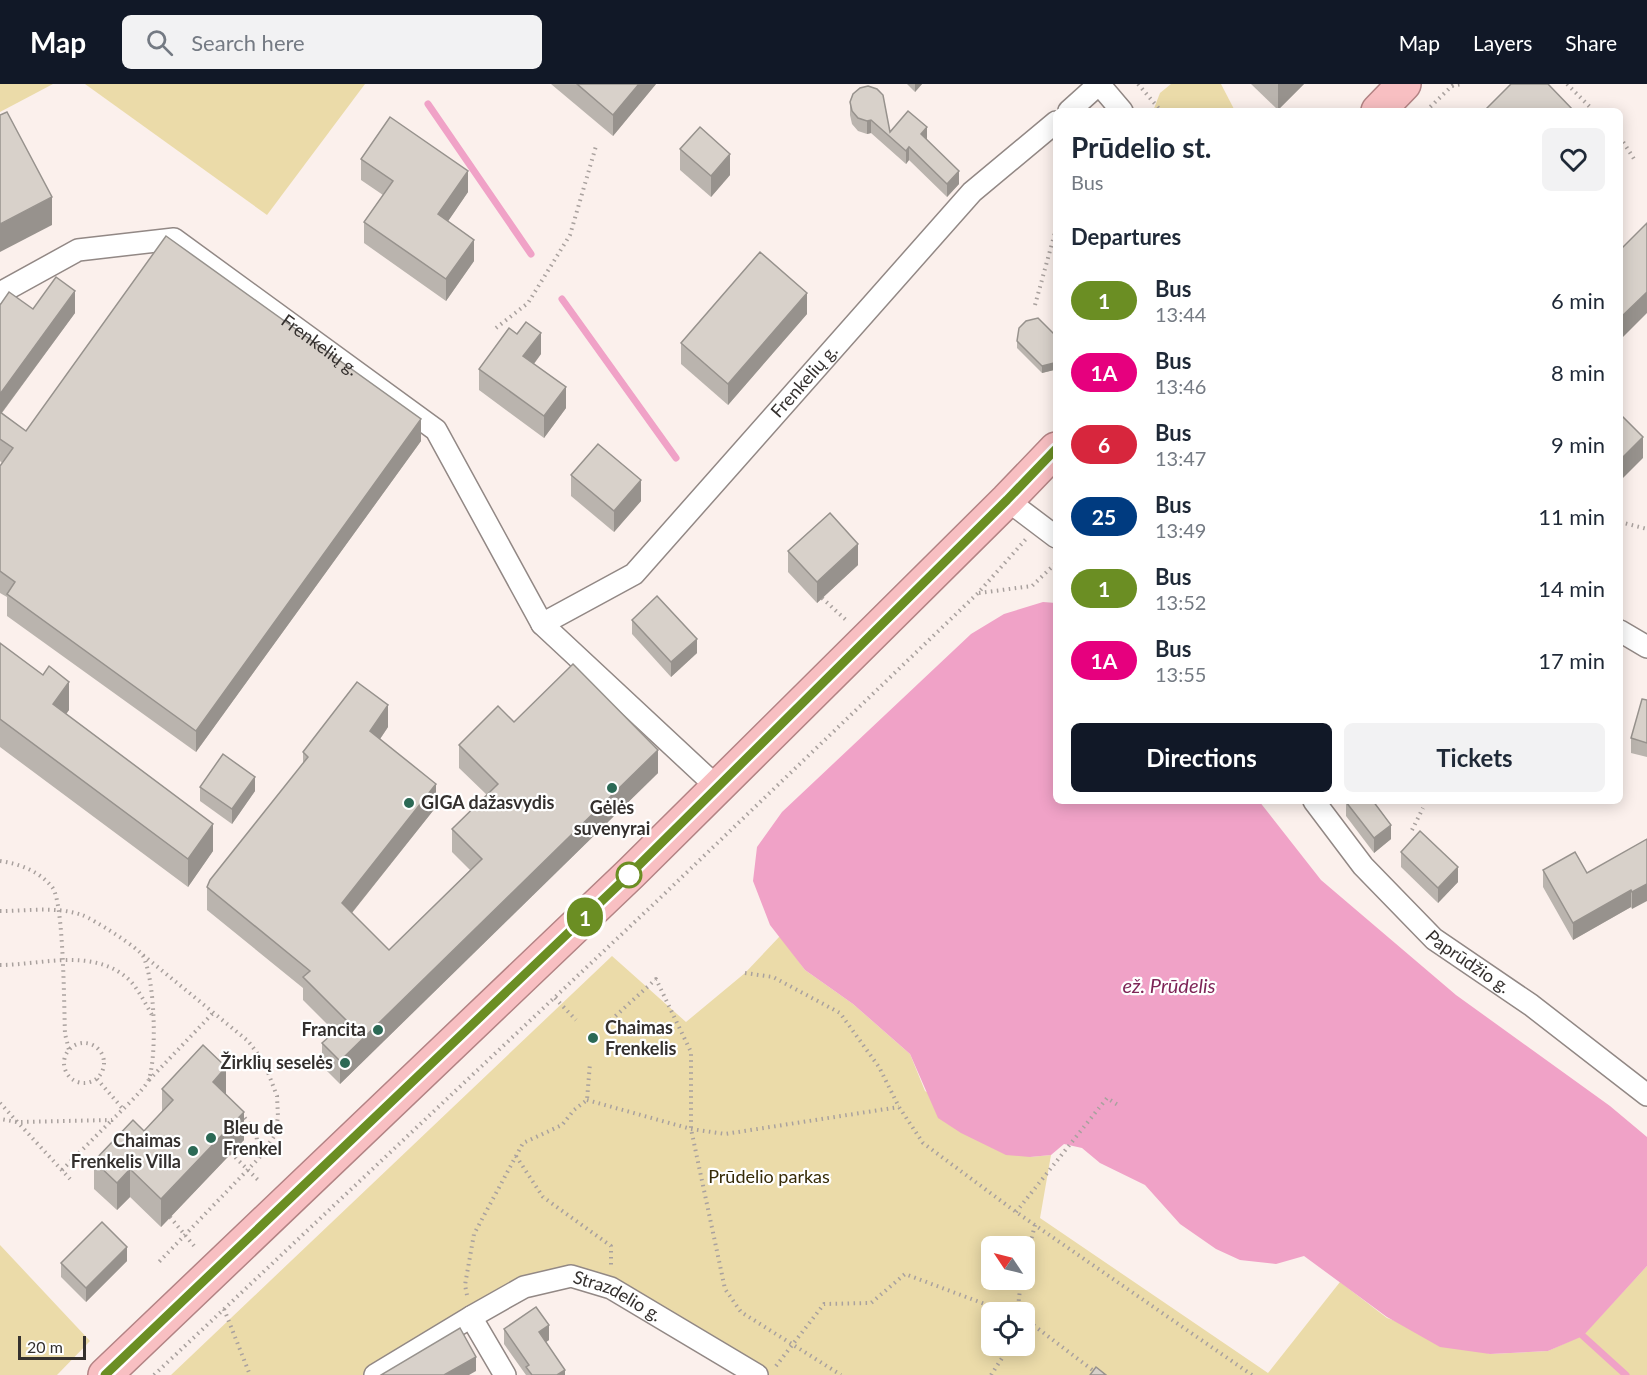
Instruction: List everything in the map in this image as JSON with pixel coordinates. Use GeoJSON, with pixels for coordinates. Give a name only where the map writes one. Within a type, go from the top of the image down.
{"type":"FeatureCollection","features":[{"type":"Feature","properties":{"kind":"highway"},"geometry":{"type":"LineString","coordinates":[[1381,108],[1404,84]]}},
{"type":"Feature","properties":{"kind":"highway"},"geometry":{"type":"LineString","coordinates":[[105,1375],[631,873],[1053,452]]}},
{"type":"Feature","properties":{"kind":"street"},"geometry":{"type":"LineString","coordinates":[[1072,108],[1099,84],[1119,108]]}},
{"type":"Feature","properties":{"kind":"street","name":"Frenkelių g."},"geometry":{"type":"LineString","coordinates":[[542,624],[634,574],[972,192],[1053,124]]}},
{"type":"Feature","properties":{"kind":"street","name":"Frenkelių g."},"geometry":{"type":"LineString","coordinates":[[0,293],[78,250],[174,239],[436,429],[542,624],[717,787]]}},
{"type":"Feature","properties":{"kind":"street"},"geometry":{"type":"LineString","coordinates":[[1007,500],[1048,530]]}},
{"type":"Feature","properties":{"kind":"street"},"geometry":{"type":"LineString","coordinates":[[1623,633],[1647,647]]}},
{"type":"Feature","properties":{"kind":"street","name":"Paprūdžio g."},"geometry":{"type":"LineString","coordinates":[[1316,804],[1363,866],[1434,939],[1531,1005],[1647,1095]]}},
{"type":"Feature","properties":{"kind":"street","name":"Strazdelio g."},"geometry":{"type":"LineString","coordinates":[[375,1375],[524,1287],[571,1276],[611,1288],[757,1375]]}},
{"type":"Feature","properties":{"kind":"street"},"geometry":{"type":"LineString","coordinates":[[471,1317],[505,1375]]}},
{"type":"Feature","properties":{"kind":"path"},"geometry":{"type":"LineString","coordinates":[[1138,84],[1158,108]]}},
{"type":"Feature","properties":{"kind":"path"},"geometry":{"type":"LineString","coordinates":[[1429,108],[1452,85],[1462,84]]}},
{"type":"Feature","properties":{"kind":"path"},"geometry":{"type":"LineString","coordinates":[[1567,84],[1591,108]]}},
{"type":"Feature","properties":{"kind":"path"},"geometry":{"type":"LineString","coordinates":[[1623,142],[1636,162]]}},
{"type":"Feature","properties":{"kind":"path"},"geometry":{"type":"LineString","coordinates":[[496,328],[528,303],[570,235],[596,146]]}},
{"type":"Feature","properties":{"kind":"path"},"geometry":{"type":"LineString","coordinates":[[1035,305],[1053,240]]}},
{"type":"Feature","properties":{"kind":"path"},"geometry":{"type":"LineString","coordinates":[[1623,523],[1647,529]]}},
{"type":"Feature","properties":{"kind":"path"},"geometry":{"type":"LineString","coordinates":[[154,1375],[555,998],[978,593],[1048,530]]}},
{"type":"Feature","properties":{"kind":"path"},"geometry":{"type":"LineString","coordinates":[[978,593],[1032,586],[1053,566]]}},
{"type":"Feature","properties":{"kind":"path"},"geometry":{"type":"LineString","coordinates":[[822,598],[847,621]]}},
{"type":"Feature","properties":{"kind":"path"},"geometry":{"type":"LineString","coordinates":[[1412,830],[1423,808]]}},
{"type":"Feature","properties":{"kind":"path"},"geometry":{"type":"LineString","coordinates":[[0,861],[35,871],[54,889],[60,910],[65,1034],[69,1050]]}},
{"type":"Feature","properties":{"kind":"path"},"geometry":{"type":"LineString","coordinates":[[0,910],[60,910],[94,920],[142,954],[248,1041],[264,1062],[277,1096],[278,1117],[274,1135],[248,1171],[157,1264]]}},
{"type":"Feature","properties":{"kind":"path"},"geometry":{"type":"LineString","coordinates":[[142,954],[151,987],[153,1016],[154,1040],[149,1081]]}},
{"type":"Feature","properties":{"kind":"path"},"geometry":{"type":"LineString","coordinates":[[0,965],[62,959],[85,961],[111,968],[127,978],[153,1016]]}},
{"type":"Feature","properties":{"kind":"path"},"geometry":{"type":"LineString","coordinates":[[745,973],[773,977],[840,1013],[879,1067],[899,1107],[923,1143],[964,1176],[1252,1375]]}},
{"type":"Feature","properties":{"kind":"path"},"geometry":{"type":"LineString","coordinates":[[611,1020],[656,979],[691,1053],[691,1129],[725,1289],[741,1312],[841,1375]]}},
{"type":"Feature","properties":{"kind":"path"},"geometry":{"type":"LineString","coordinates":[[555,998],[576,1020]]}},
{"type":"Feature","properties":{"kind":"path"},"geometry":{"type":"LineString","coordinates":[[62,1170],[213,1013]]}},
{"type":"Feature","properties":{"kind":"path"},"geometry":{"type":"LineString","coordinates":[[327,1037],[336,1032]]}},
{"type":"Feature","properties":{"kind":"path"},"geometry":{"type":"LineString","coordinates":[[86,1043],[95,1046],[102,1053],[103,1071],[97,1079],[81,1083],[68,1074],[65,1057],[69,1050],[77,1044],[86,1043]]}},
{"type":"Feature","properties":{"kind":"path"},"geometry":{"type":"LineString","coordinates":[[471,1317],[465,1285],[474,1234],[523,1143],[562,1125],[574,1110],[587,1100],[590,1063]]}},
{"type":"Feature","properties":{"kind":"path"},"geometry":{"type":"LineString","coordinates":[[97,1079],[123,1108]]}},
{"type":"Feature","properties":{"kind":"path"},"geometry":{"type":"LineString","coordinates":[[1016,1212],[1107,1098],[1118,1106]]}},
{"type":"Feature","properties":{"kind":"path"},"geometry":{"type":"LineString","coordinates":[[587,1100],[691,1129],[725,1134],[899,1107]]}},
{"type":"Feature","properties":{"kind":"path"},"geometry":{"type":"LineString","coordinates":[[0,1103],[70,1179]]}},
{"type":"Feature","properties":{"kind":"path"},"geometry":{"type":"LineString","coordinates":[[238,1111],[256,1132],[259,1158]]}},
{"type":"Feature","properties":{"kind":"path"},"geometry":{"type":"LineString","coordinates":[[0,1119],[17,1122],[112,1120]]}},
{"type":"Feature","properties":{"kind":"path"},"geometry":{"type":"LineString","coordinates":[[231,1153],[260,1182]]}},
{"type":"Feature","properties":{"kind":"path"},"geometry":{"type":"LineString","coordinates":[[516,1156],[543,1197],[611,1246],[611,1288]]}},
{"type":"Feature","properties":{"kind":"path"},"geometry":{"type":"LineString","coordinates":[[170,1217],[195,1247]]}},
{"type":"Feature","properties":{"kind":"path"},"geometry":{"type":"LineString","coordinates":[[1032,1236],[1035,1225]]}},
{"type":"Feature","properties":{"kind":"path"},"geometry":{"type":"LineString","coordinates":[[780,1359],[824,1304],[871,1303],[905,1274],[981,1303]]}},
{"type":"Feature","properties":{"kind":"path"},"geometry":{"type":"LineString","coordinates":[[224,1309],[250,1375]]}},
{"type":"Feature","properties":{"kind":"path"},"geometry":{"type":"LineString","coordinates":[[1035,1327],[1099,1375]]}},
{"type":"Feature","properties":{"kind":"path"},"geometry":{"type":"LineString","coordinates":[[991,1375],[1003,1356]]}},
{"type":"Feature","properties":{"kind":"green space"},"geometry":{"type":"Polygon","coordinates":[[[0,84],[53,84],[0,112],[0,84]]]}},
{"type":"Feature","properties":{"kind":"green space"},"geometry":{"type":"Polygon","coordinates":[[[85,84],[365,84],[267,215],[85,84]]]}},
{"type":"Feature","properties":{"kind":"green space"},"geometry":{"type":"Polygon","coordinates":[[[1171,84],[1221,84],[1233,108],[1154,108],[1160,93],[1171,84]]]}},
{"type":"Feature","properties":{"kind":"green space","name":"Prūdelio parkas"},"geometry":{"type":"Polygon","coordinates":[[[780,936],[805,970],[853,1004],[910,1054],[925,1091],[1030,1157],[1051,1155],[1040,1218],[1268,1373],[1340,1282],[1387,1318],[1490,1354],[1548,1351],[1583,1335],[1647,1266],[1647,1375],[757,1375],[571,1276],[524,1287],[375,1375],[171,1375],[612,956],[686,1022],[745,973],[780,936]]]}},
{"type":"Feature","properties":{"kind":"green space"},"geometry":{"type":"Polygon","coordinates":[[[0,1245],[90,1341],[57,1375],[0,1375],[0,1245]]]}},
{"type":"Feature","properties":{"kind":"water","name":"ež. Prūdelis"},"geometry":{"type":"Polygon","coordinates":[[[1043,602],[1053,603],[1053,804],[1261,804],[1321,880],[1456,995],[1610,1106],[1647,1137],[1647,1266],[1583,1336],[1548,1351],[1490,1354],[1440,1347],[1387,1317],[1304,1256],[1276,1264],[1240,1260],[1216,1249],[1180,1224],[1145,1185],[1100,1163],[1082,1148],[1064,1144],[1051,1155],[1030,1157],[1006,1155],[961,1133],[938,1118],[910,1054],[853,1004],[805,970],[770,925],[753,881],[757,847],[782,812],[971,634],[1004,614],[1043,602]]]}},
{"type":"Feature","properties":{"kind":"building"},"geometry":{"type":"Polygon","coordinates":[[[577,84],[639,84],[613,115],[577,84]]]}},
{"type":"Feature","properties":{"kind":"building"},"geometry":{"type":"Polygon","coordinates":[[[1511,84],[1548,84],[1571,108],[1487,108],[1511,84]]]}},
{"type":"Feature","properties":{"kind":"building"},"geometry":{"type":"Polygon","coordinates":[[[868,86],[877,89],[883,95],[890,132],[908,111],[927,127],[921,134],[959,171],[947,184],[909,147],[906,151],[871,120],[858,118],[852,111],[850,102],[853,94],[860,88],[868,86]]]}},
{"type":"Feature","properties":{"kind":"building"},"geometry":{"type":"Polygon","coordinates":[[[7,112],[52,197],[0,224],[0,115],[7,112]]]}},
{"type":"Feature","properties":{"kind":"building"},"geometry":{"type":"Polygon","coordinates":[[[390,117],[468,171],[438,214],[474,240],[446,279],[364,222],[393,181],[361,159],[390,117]]]}},
{"type":"Feature","properties":{"kind":"building"},"geometry":{"type":"Polygon","coordinates":[[[700,127],[730,154],[711,176],[680,149],[700,127]]]}},
{"type":"Feature","properties":{"kind":"building"},"geometry":{"type":"Polygon","coordinates":[[[1647,223],[1647,292],[1623,315],[1623,247],[1647,223]]]}},
{"type":"Feature","properties":{"kind":"building"},"geometry":{"type":"Polygon","coordinates":[[[166,236],[421,419],[196,731],[7,594],[15,582],[0,571],[0,466],[13,448],[0,439],[0,412],[26,431],[166,236]]]}},
{"type":"Feature","properties":{"kind":"building"},"geometry":{"type":"Polygon","coordinates":[[[760,252],[807,293],[728,384],[681,343],[760,252]]]}},
{"type":"Feature","properties":{"kind":"building"},"geometry":{"type":"Polygon","coordinates":[[[56,277],[75,291],[0,394],[0,305],[9,292],[33,309],[56,277]]]}},
{"type":"Feature","properties":{"kind":"building"},"geometry":{"type":"Polygon","coordinates":[[[1038,318],[1053,333],[1053,363],[1042,366],[1017,341],[1019,328],[1026,321],[1038,318]]]}},
{"type":"Feature","properties":{"kind":"building"},"geometry":{"type":"Polygon","coordinates":[[[526,322],[541,333],[523,356],[566,387],[544,416],[479,369],[509,328],[517,334],[526,322]]]}},
{"type":"Feature","properties":{"kind":"building"},"geometry":{"type":"Polygon","coordinates":[[[1623,417],[1643,437],[1623,457],[1623,417]]]}},
{"type":"Feature","properties":{"kind":"building"},"geometry":{"type":"Polygon","coordinates":[[[598,444],[641,480],[614,511],[571,475],[598,444]]]}},
{"type":"Feature","properties":{"kind":"building"},"geometry":{"type":"Polygon","coordinates":[[[830,513],[858,544],[817,582],[788,551],[830,513]]]}},
{"type":"Feature","properties":{"kind":"building"},"geometry":{"type":"Polygon","coordinates":[[[657,596],[697,639],[671,662],[632,620],[657,596]]]}},
{"type":"Feature","properties":{"kind":"building"},"geometry":{"type":"Polygon","coordinates":[[[0,643],[43,675],[49,666],[69,682],[53,704],[213,824],[188,859],[0,719],[0,643]]]}},
{"type":"Feature","properties":{"kind":"building"},"geometry":{"type":"Polygon","coordinates":[[[573,664],[658,750],[340,1061],[322,1043],[347,1021],[303,977],[310,971],[207,887],[210,880],[308,757],[303,752],[357,682],[388,705],[370,731],[436,784],[342,903],[389,950],[482,859],[452,829],[498,784],[459,745],[498,706],[514,722],[573,664]]]}},
{"type":"Feature","properties":{"kind":"building"},"geometry":{"type":"Polygon","coordinates":[[[1642,699],[1647,700],[1647,743],[1631,738],[1642,699]]]}},
{"type":"Feature","properties":{"kind":"building"},"geometry":{"type":"Polygon","coordinates":[[[223,754],[255,777],[232,809],[200,787],[223,754]]]}},
{"type":"Feature","properties":{"kind":"building"},"geometry":{"type":"Polygon","coordinates":[[[1348,804],[1375,804],[1391,825],[1374,838],[1348,804]]]}},
{"type":"Feature","properties":{"kind":"building"},"geometry":{"type":"Polygon","coordinates":[[[1420,831],[1458,867],[1438,888],[1401,852],[1420,831]]]}},
{"type":"Feature","properties":{"kind":"building"},"geometry":{"type":"Polygon","coordinates":[[[1647,839],[1647,884],[1632,892],[1631,890],[1573,923],[1543,870],[1575,852],[1587,873],[1647,839]]]}},
{"type":"Feature","properties":{"kind":"building","name":"Chaimas Frenkelis Villa"},"geometry":{"type":"Polygon","coordinates":[[[203,1045],[226,1067],[213,1082],[244,1112],[161,1199],[130,1169],[117,1183],[94,1161],[133,1120],[144,1131],[173,1100],[162,1089],[203,1045]]]}},
{"type":"Feature","properties":{"kind":"building"},"geometry":{"type":"Polygon","coordinates":[[[102,1222],[127,1247],[86,1288],[61,1263],[102,1222]]]}},
{"type":"Feature","properties":{"kind":"building"},"geometry":{"type":"Polygon","coordinates":[[[536,1307],[549,1325],[539,1332],[565,1370],[557,1375],[532,1375],[526,1367],[529,1365],[504,1329],[536,1307]]]}},
{"type":"Feature","properties":{"kind":"building"},"geometry":{"type":"Polygon","coordinates":[[[460,1328],[476,1357],[444,1375],[381,1375],[460,1328]]]}},
{"type":"Feature","properties":{"kind":"building"},"geometry":{"type":"Polygon","coordinates":[[[1096,1367],[1106,1375],[1090,1375],[1096,1367]]]}},
{"type":"Feature","properties":{"kind":"waterway"},"geometry":{"type":"LineString","coordinates":[[428,104],[531,254]]}},
{"type":"Feature","properties":{"kind":"waterway"},"geometry":{"type":"LineString","coordinates":[[562,299],[676,458]]}},
{"type":"Feature","properties":{"kind":"waterway"},"geometry":{"type":"LineString","coordinates":[[1583,1336],[1626,1375]]}},
{"type":"Feature","properties":{"kind":"bus line","name":"1"},"geometry":{"type":"LineString","coordinates":[[105,1375],[631,873],[1053,452]]}},
{"type":"Feature","properties":{"kind":"place","name":"Gėlės suvenyrai"},"geometry":{"type":"Point","coordinates":[612,788]}},
{"type":"Feature","properties":{"kind":"place","name":"GIGA dažasvydis"},"geometry":{"type":"Point","coordinates":[409,803]}},
{"type":"Feature","properties":{"kind":"place","name":"Francita"},"geometry":{"type":"Point","coordinates":[378,1030]}},
{"type":"Feature","properties":{"kind":"place","name":"Chaimas Frenkelis"},"geometry":{"type":"Point","coordinates":[593,1038]}},
{"type":"Feature","properties":{"kind":"place","name":"Žirklių seselės"},"geometry":{"type":"Point","coordinates":[345,1063]}},
{"type":"Feature","properties":{"kind":"place","name":"Bleu de Frenkel"},"geometry":{"type":"Point","coordinates":[211,1138]}},
{"type":"Feature","properties":{"kind":"place","name":"Chaimas Frenkelis Villa"},"geometry":{"type":"Point","coordinates":[193,1151]}}]}
